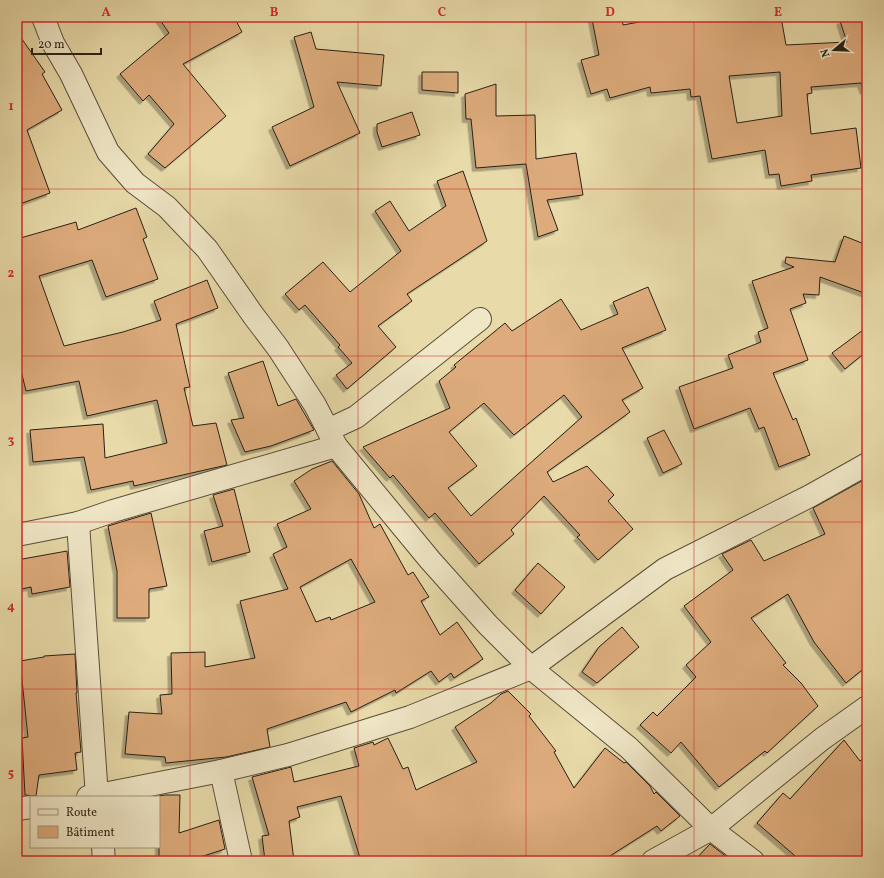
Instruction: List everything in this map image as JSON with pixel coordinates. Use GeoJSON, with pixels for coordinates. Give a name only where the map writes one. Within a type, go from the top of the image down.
{"type":"FeatureCollection","features":[{"type":"Feature","properties":{"kind":"street"},"geometry":{"type":"LineString","coordinates":[[43,17],[53,42],[71,74],[108,152],[135,183],[167,207],[207,249],[278,348],[315,405],[332,438],[430,560],[488,625],[531,668],[629,748],[711,829],[753,861]]}},
{"type":"Feature","properties":{"kind":"street"},"geometry":{"type":"LineString","coordinates":[[17,535],[78,523],[332,438],[356,417],[480,319]]}},
{"type":"Feature","properties":{"kind":"street"},"geometry":{"type":"LineString","coordinates":[[78,523],[94,796],[221,771],[288,755],[410,717],[531,668],[665,569],[810,496],[867,464]]}},
{"type":"Feature","properties":{"kind":"street"},"geometry":{"type":"LineString","coordinates":[[653,861],[711,829],[822,739],[867,707]]}},
{"type":"Feature","properties":{"kind":"street"},"geometry":{"type":"LineString","coordinates":[[221,771],[241,861]]}},
{"type":"Feature","properties":{"kind":"street"},"geometry":{"type":"LineString","coordinates":[[17,810],[30,807]]}},
{"type":"Feature","properties":{"kind":"street"},"geometry":{"type":"LineString","coordinates":[[103,848],[104,861]]}},
{"type":"Feature","properties":{"kind":"building"},"geometry":{"type":"Polygon","coordinates":[[[158,17],[234,17],[242,32],[183,64],[226,116],[165,168],[148,154],[174,124],[149,95],[143,101],[120,74],[169,33],[158,17]]]}},
{"type":"Feature","properties":{"kind":"building"},"geometry":{"type":"Polygon","coordinates":[[[622,17],[623,25],[666,17],[781,17],[786,45],[847,42],[840,21],[854,17],[867,17],[867,90],[864,91],[861,83],[811,87],[812,93],[807,94],[811,134],[856,128],[861,168],[811,175],[812,181],[781,186],[779,174],[769,175],[765,150],[712,159],[700,96],[691,97],[690,89],[651,93],[650,87],[610,98],[607,89],[591,94],[581,60],[599,55],[592,19],[622,17]],[[780,72],[729,76],[737,123],[782,116],[780,72]]]}},
{"type":"Feature","properties":{"kind":"building"},"geometry":{"type":"Polygon","coordinates":[[[17,32],[45,72],[42,74],[62,110],[27,130],[50,193],[17,205],[17,32]]]}},
{"type":"Feature","properties":{"kind":"building"},"geometry":{"type":"Polygon","coordinates":[[[311,32],[316,49],[384,55],[381,86],[337,82],[360,133],[290,166],[272,127],[314,107],[294,37],[311,32]]]}},
{"type":"Feature","properties":{"kind":"building"},"geometry":{"type":"Polygon","coordinates":[[[422,72],[458,72],[458,93],[422,90],[422,72]]]}},
{"type":"Feature","properties":{"kind":"building"},"geometry":{"type":"Polygon","coordinates":[[[496,84],[496,116],[535,115],[536,159],[576,153],[583,195],[547,200],[558,230],[538,237],[526,164],[476,168],[471,119],[466,119],[465,94],[496,84]]]}},
{"type":"Feature","properties":{"kind":"building"},"geometry":{"type":"Polygon","coordinates":[[[412,112],[420,135],[382,147],[377,132],[377,124],[412,112]]]}},
{"type":"Feature","properties":{"kind":"building"},"geometry":{"type":"Polygon","coordinates":[[[463,171],[487,241],[407,294],[412,301],[378,326],[396,347],[347,389],[336,375],[352,363],[338,347],[340,345],[305,305],[299,310],[285,294],[323,262],[350,292],[401,251],[375,211],[390,201],[409,231],[446,206],[437,181],[463,171]]]}},
{"type":"Feature","properties":{"kind":"building"},"geometry":{"type":"Polygon","coordinates":[[[136,208],[147,237],[143,239],[158,279],[106,297],[92,260],[39,276],[64,346],[123,332],[161,320],[154,301],[207,280],[218,308],[176,324],[190,387],[184,388],[193,426],[216,423],[227,465],[134,486],[133,481],[91,490],[84,457],[33,462],[30,430],[103,424],[105,458],[167,443],[157,400],[87,416],[79,381],[26,391],[17,354],[17,239],[76,222],[78,230],[136,208]]]}},
{"type":"Feature","properties":{"kind":"building"},"geometry":{"type":"Polygon","coordinates":[[[844,236],[867,245],[867,294],[820,277],[819,295],[803,294],[806,303],[790,309],[808,360],[773,373],[793,420],[796,418],[810,455],[779,467],[764,427],[759,429],[750,408],[694,429],[679,387],[733,368],[728,355],[761,342],[758,332],[768,328],[752,281],[794,267],[785,263],[786,257],[835,262],[844,236]]]}},
{"type":"Feature","properties":{"kind":"building"},"geometry":{"type":"Polygon","coordinates":[[[648,287],[666,330],[622,348],[643,388],[622,400],[630,412],[547,472],[553,482],[587,466],[614,495],[608,501],[633,529],[598,560],[577,537],[580,535],[544,496],[511,530],[514,534],[479,564],[435,513],[429,518],[393,475],[390,478],[363,447],[450,408],[439,381],[456,367],[454,365],[505,323],[512,331],[561,299],[581,330],[618,314],[613,302],[648,287]],[[564,395],[514,435],[484,403],[449,432],[477,466],[448,488],[471,516],[582,417],[564,395]]]}},
{"type":"Feature","properties":{"kind":"building"},"geometry":{"type":"Polygon","coordinates":[[[867,327],[867,351],[845,369],[832,353],[867,327]]]}},
{"type":"Feature","properties":{"kind":"building"},"geometry":{"type":"Polygon","coordinates":[[[263,361],[278,406],[296,399],[314,430],[271,446],[245,452],[231,420],[244,418],[228,373],[263,361]]]}},
{"type":"Feature","properties":{"kind":"building"},"geometry":{"type":"Polygon","coordinates":[[[664,430],[682,464],[663,473],[647,438],[664,430]]]}},
{"type":"Feature","properties":{"kind":"building"},"geometry":{"type":"Polygon","coordinates":[[[332,461],[359,494],[374,528],[380,524],[408,575],[413,572],[429,597],[421,601],[440,635],[457,622],[483,659],[454,678],[451,673],[439,682],[431,671],[396,693],[395,690],[351,712],[346,702],[267,729],[270,747],[226,757],[166,763],[165,757],[125,754],[129,712],[162,714],[160,695],[172,694],[171,653],[205,652],[205,667],[255,658],[240,601],[288,589],[273,554],[287,547],[277,524],[311,509],[294,481],[312,469],[332,461]],[[351,559],[300,587],[316,622],[330,617],[331,620],[375,602],[351,559]]]}},
{"type":"Feature","properties":{"kind":"building"},"geometry":{"type":"Polygon","coordinates":[[[867,478],[867,666],[846,683],[814,642],[788,594],[751,618],[786,663],[783,665],[801,683],[818,706],[767,753],[765,751],[719,787],[681,742],[671,753],[640,725],[653,712],[657,716],[696,677],[686,665],[711,642],[684,606],[733,570],[722,554],[751,540],[764,561],[825,534],[813,508],[867,478]]]}},
{"type":"Feature","properties":{"kind":"building"},"geometry":{"type":"Polygon","coordinates":[[[234,489],[250,552],[212,562],[204,531],[223,526],[213,495],[234,489]]]}},
{"type":"Feature","properties":{"kind":"building"},"geometry":{"type":"Polygon","coordinates":[[[151,513],[167,586],[149,589],[149,618],[117,618],[117,571],[108,526],[151,513]]]}},
{"type":"Feature","properties":{"kind":"building"},"geometry":{"type":"Polygon","coordinates":[[[67,551],[70,587],[32,594],[31,587],[17,590],[17,560],[67,551]]]}},
{"type":"Feature","properties":{"kind":"building"},"geometry":{"type":"Polygon","coordinates":[[[538,563],[565,587],[541,614],[515,590],[538,563]]]}},
{"type":"Feature","properties":{"kind":"building"},"geometry":{"type":"Polygon","coordinates":[[[622,627],[639,647],[597,683],[582,672],[599,647],[622,627]]]}},
{"type":"Feature","properties":{"kind":"building"},"geometry":{"type":"Polygon","coordinates":[[[75,654],[76,693],[81,752],[75,753],[77,770],[39,775],[36,796],[25,795],[22,738],[28,737],[20,661],[44,656],[75,654]]]}},
{"type":"Feature","properties":{"kind":"building"},"geometry":{"type":"Polygon","coordinates":[[[508,691],[531,714],[529,716],[556,751],[554,752],[574,788],[605,748],[624,763],[626,762],[650,786],[654,794],[656,792],[680,816],[661,831],[657,826],[602,861],[361,861],[341,796],[297,807],[300,817],[289,821],[294,861],[265,861],[262,836],[269,835],[252,777],[291,767],[294,782],[359,766],[354,748],[373,742],[374,745],[388,738],[403,769],[408,767],[416,790],[477,762],[455,727],[491,703],[501,694],[508,691]]]}},
{"type":"Feature","properties":{"kind":"building"},"geometry":{"type":"Polygon","coordinates":[[[844,740],[860,761],[867,756],[867,861],[801,861],[757,823],[783,793],[790,799],[844,740]]]}},
{"type":"Feature","properties":{"kind":"building"},"geometry":{"type":"Polygon","coordinates":[[[180,795],[179,833],[219,820],[225,849],[188,861],[159,861],[159,796],[180,795]]]}},
{"type":"Feature","properties":{"kind":"building"},"geometry":{"type":"Polygon","coordinates":[[[710,844],[732,861],[694,861],[710,844]]]}}]}
